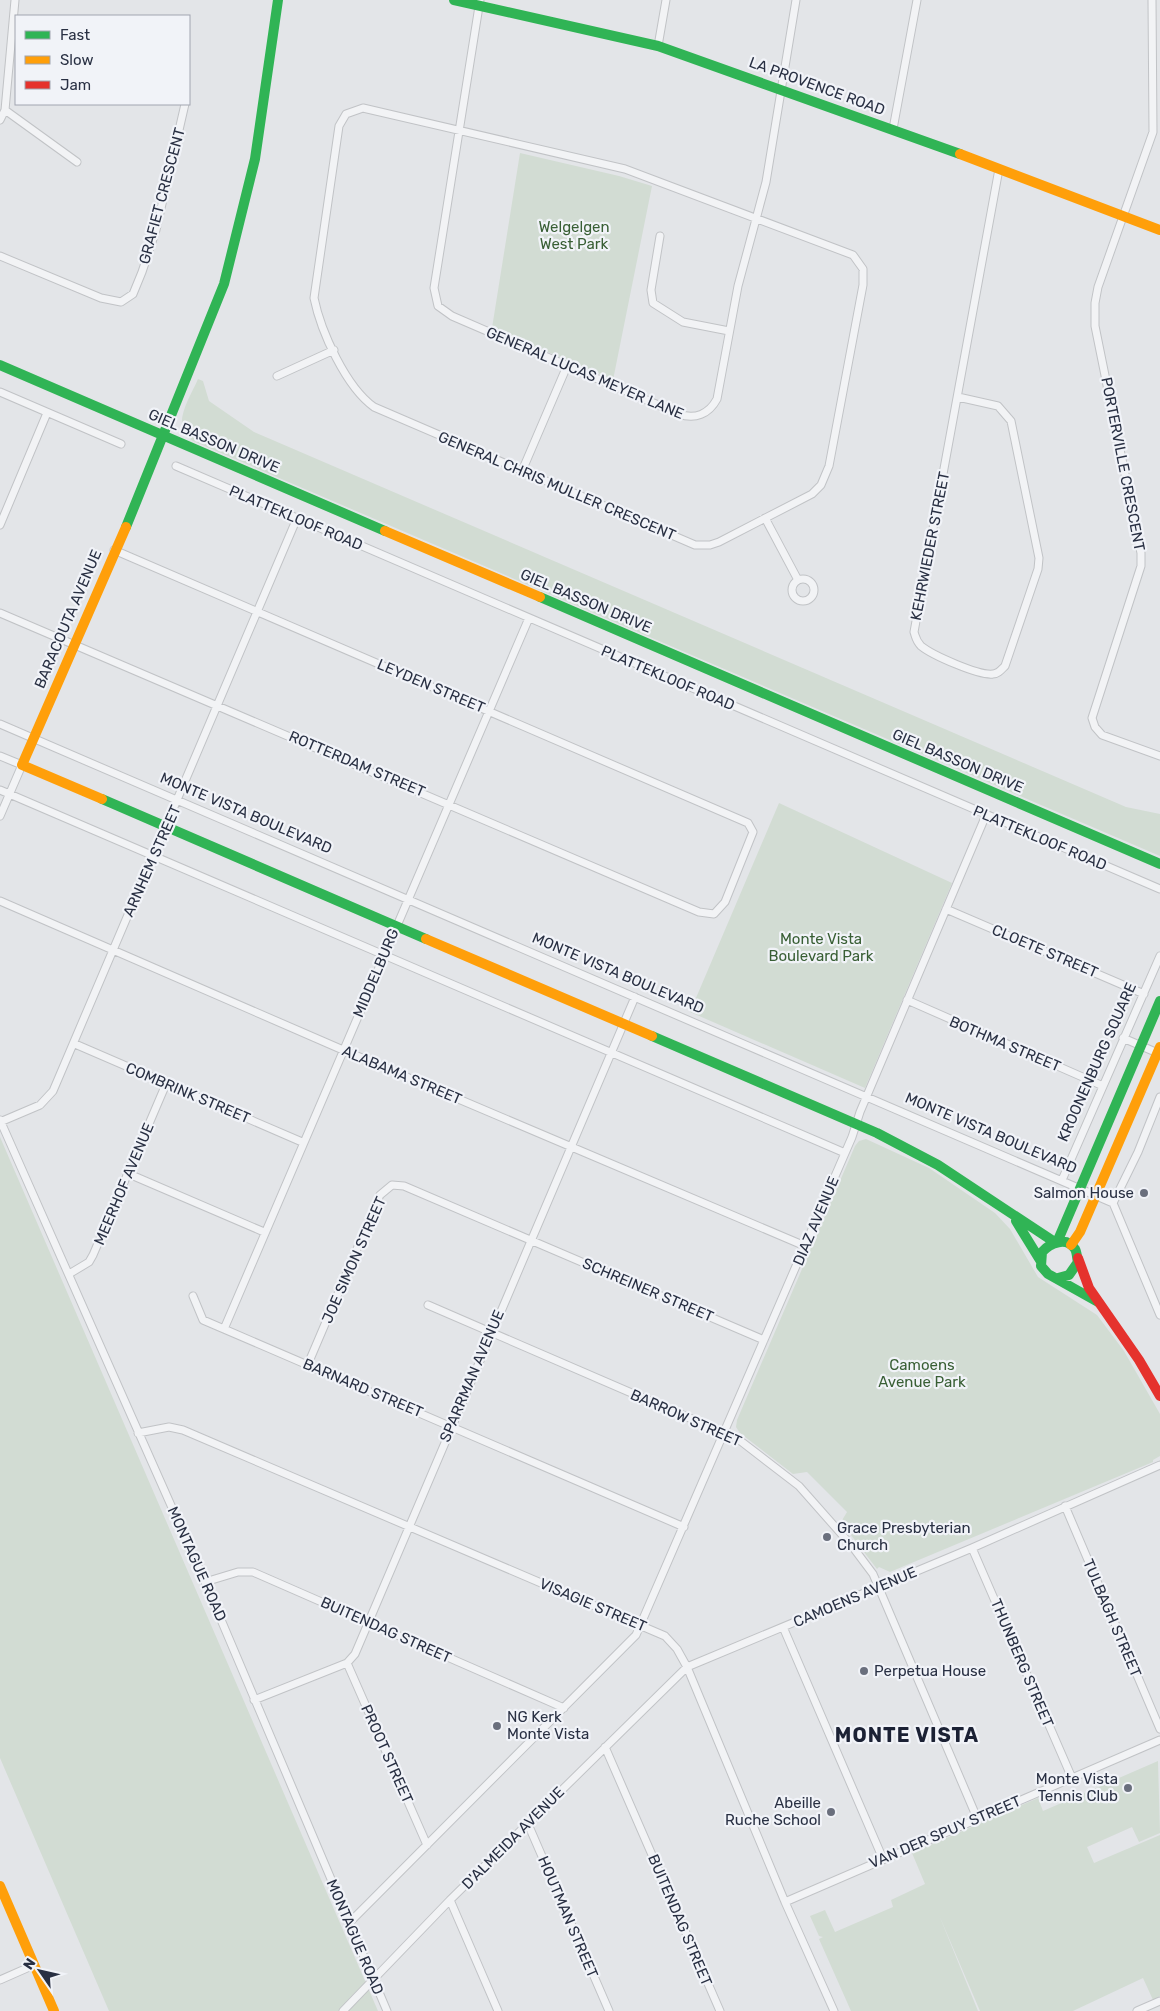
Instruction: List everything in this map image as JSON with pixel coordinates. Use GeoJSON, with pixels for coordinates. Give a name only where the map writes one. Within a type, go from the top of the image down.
{"type":"FeatureCollection","features":[{"type":"Feature","properties":{"kind":"main road","name":"BARACOUTA AVENUE"},"geometry":{"type":"LineString","coordinates":[[22,765],[114,550],[148,477],[163,435],[209,327],[236,242],[255,159],[278,0]]}},
{"type":"Feature","properties":{"kind":"main road","name":"LA PROVENCE ROAD"},"geometry":{"type":"LineString","coordinates":[[454,0],[480,3],[658,46],[893,129],[1160,230]]}},
{"type":"Feature","properties":{"kind":"main road","name":"GIEL BASSON DRIVE"},"geometry":{"type":"LineString","coordinates":[[0,365],[1160,864]]}},
{"type":"Feature","properties":{"kind":"main road"},"geometry":{"type":"LineString","coordinates":[[22,765],[856,1124],[938,1164],[1003,1209],[1056,1241],[1072,1245]]}},
{"type":"Feature","properties":{"kind":"main road"},"geometry":{"type":"LineString","coordinates":[[1040,1260],[1044,1249],[1056,1241],[1160,1001]]}},
{"type":"Feature","properties":{"kind":"main road"},"geometry":{"type":"LineString","coordinates":[[1072,1245],[1080,1232],[1159,1051]]}},
{"type":"Feature","properties":{"kind":"main road"},"geometry":{"type":"LineString","coordinates":[[1003,1209],[1021,1228],[1046,1272],[1098,1302]]}},
{"type":"Feature","properties":{"kind":"main road"},"geometry":{"type":"LineString","coordinates":[[1072,1245],[1084,1277],[1098,1302],[1139,1360],[1160,1396]]}},
{"type":"Feature","properties":{"kind":"main road"},"geometry":{"type":"LineString","coordinates":[[1058,1278],[1072,1273],[1078,1258]]}},
{"type":"Feature","properties":{"kind":"main road"},"geometry":{"type":"LineString","coordinates":[[0,1886],[54,2011]]}},
{"type":"Feature","properties":{"kind":"street"},"geometry":{"type":"LineString","coordinates":[[0,120],[5,110],[15,22],[15,0]]}},
{"type":"Feature","properties":{"kind":"street"},"geometry":{"type":"LineString","coordinates":[[658,46],[666,0]]}},
{"type":"Feature","properties":{"kind":"street","name":"GENERAL LUCAS MEYER LANE"},"geometry":{"type":"LineString","coordinates":[[480,3],[434,288],[436,300],[445,313],[686,417],[698,416],[708,411],[717,399],[738,286],[758,220],[796,0]]}},
{"type":"Feature","properties":{"kind":"street"},"geometry":{"type":"LineString","coordinates":[[893,129],[917,0]]}},
{"type":"Feature","properties":{"kind":"street","name":"PORTERVILLE CRESCENT"},"geometry":{"type":"LineString","coordinates":[[1152,0],[1157,114],[1150,143],[1098,287],[1094,315],[1142,560],[1140,574],[1092,718],[1095,727],[1102,735],[1160,756]]}},
{"type":"Feature","properties":{"kind":"street","name":"GRAFIET CRESCENT"},"geometry":{"type":"LineString","coordinates":[[0,256],[106,300],[120,302],[132,294],[142,272],[156,230],[185,105]]}},
{"type":"Feature","properties":{"kind":"street","name":"GENERAL CHRIS MULLER CRESCENT"},"geometry":{"type":"LineString","coordinates":[[363,108],[459,131],[625,169],[758,220],[847,251],[857,258],[864,276],[828,472],[821,485],[812,494],[710,545],[695,545],[522,472],[374,407],[362,399],[354,389],[316,310],[314,285],[342,119],[352,110],[363,108]]}},
{"type":"Feature","properties":{"kind":"street"},"geometry":{"type":"LineString","coordinates":[[5,110],[77,162]]}},
{"type":"Feature","properties":{"kind":"street","name":"KEHRWIEDER STREET"},"geometry":{"type":"LineString","coordinates":[[958,397],[998,406],[1011,421],[1039,558],[1038,569],[1008,659],[1001,671],[991,675],[971,670],[932,653],[920,644],[914,632],[999,169]]}},
{"type":"Feature","properties":{"kind":"street"},"geometry":{"type":"LineString","coordinates":[[660,236],[651,290],[653,303],[683,322],[729,331]]}},
{"type":"Feature","properties":{"kind":"street"},"geometry":{"type":"LineString","coordinates":[[277,376],[334,350]]}},
{"type":"Feature","properties":{"kind":"street"},"geometry":{"type":"LineString","coordinates":[[522,472],[567,366]]}},
{"type":"Feature","properties":{"kind":"street"},"geometry":{"type":"LineString","coordinates":[[0,392],[121,444]]}},
{"type":"Feature","properties":{"kind":"street"},"geometry":{"type":"LineString","coordinates":[[0,525],[48,413]]}},
{"type":"Feature","properties":{"kind":"street","name":"PLATTEKLOOF ROAD"},"geometry":{"type":"LineString","coordinates":[[176,466],[1160,889]]}},
{"type":"Feature","properties":{"kind":"street","name":"ARNHEM STREET"},"geometry":{"type":"LineString","coordinates":[[0,1121],[40,1106],[49,1099],[75,1044],[113,949],[179,800],[297,518]]}},
{"type":"Feature","properties":{"kind":"street"},"geometry":{"type":"LineString","coordinates":[[765,518],[798,580]]}},
{"type":"Feature","properties":{"kind":"street","name":"LEYDEN STREET"},"geometry":{"type":"LineString","coordinates":[[114,550],[748,823],[753,832],[724,902],[714,914]]}},
{"type":"Feature","properties":{"kind":"street","name":"ROTTERDAM STREET"},"geometry":{"type":"LineString","coordinates":[[0,612],[699,912],[714,914]]}},
{"type":"Feature","properties":{"kind":"street","name":"MIDDELBURG"},"geometry":{"type":"LineString","coordinates":[[224,1329],[302,1142],[528,618]]}},
{"type":"Feature","properties":{"kind":"street","name":"MONTE VISTA BOULEVARD"},"geometry":{"type":"LineString","coordinates":[[0,724],[1113,1203]]}},
{"type":"Feature","properties":{"kind":"street"},"geometry":{"type":"LineString","coordinates":[[0,756],[22,765]]}},
{"type":"Feature","properties":{"kind":"street","name":"BARACOUTA AVENUE"},"geometry":{"type":"LineString","coordinates":[[0,816],[22,765]]}},
{"type":"Feature","properties":{"kind":"street"},"geometry":{"type":"LineString","coordinates":[[0,790],[845,1153]]}},
{"type":"Feature","properties":{"kind":"street","name":"DIAZ AVENUE"},"geometry":{"type":"LineString","coordinates":[[641,1625],[845,1153],[907,1000],[986,815]]}},
{"type":"Feature","properties":{"kind":"street","name":"ALABAMA STREET"},"geometry":{"type":"LineString","coordinates":[[0,900],[343,1050],[805,1246]]}},
{"type":"Feature","properties":{"kind":"street","name":"CLOETE STREET"},"geometry":{"type":"LineString","coordinates":[[946,909],[1144,994]]}},
{"type":"Feature","properties":{"kind":"street","name":"KROONENBURG SQUARE"},"geometry":{"type":"LineString","coordinates":[[1062,1180],[1160,956]]}},
{"type":"Feature","properties":{"kind":"street","name":"SPARRMAN AVENUE"},"geometry":{"type":"LineString","coordinates":[[347,1663],[355,1654],[370,1622],[450,1426],[635,997]]}},
{"type":"Feature","properties":{"kind":"street","name":"BOTHMA STREET"},"geometry":{"type":"LineString","coordinates":[[907,1000],[1103,1086]]}},
{"type":"Feature","properties":{"kind":"street"},"geometry":{"type":"LineString","coordinates":[[1123,1038],[1140,1046],[1159,1051]]}},
{"type":"Feature","properties":{"kind":"street","name":"COMBRINK STREET"},"geometry":{"type":"LineString","coordinates":[[75,1044],[302,1142]]}},
{"type":"Feature","properties":{"kind":"street","name":"MEERHOF AVENUE"},"geometry":{"type":"LineString","coordinates":[[69,1274],[89,1262],[94,1255],[166,1084]]}},
{"type":"Feature","properties":{"kind":"street"},"geometry":{"type":"LineString","coordinates":[[1160,1097],[1138,1152],[1113,1203],[1160,1315]]}},
{"type":"Feature","properties":{"kind":"street","name":"MONTAGUE ROAD"},"geometry":{"type":"LineString","coordinates":[[0,1121],[205,1582],[348,1923],[387,2011]]}},
{"type":"Feature","properties":{"kind":"street"},"geometry":{"type":"LineString","coordinates":[[129,1174],[264,1232]]}},
{"type":"Feature","properties":{"kind":"street","name":"JOE SIMON STREET"},"geometry":{"type":"LineString","coordinates":[[308,1364],[380,1196],[392,1185],[404,1186],[531,1239]]}},
{"type":"Feature","properties":{"kind":"street","name":"SCHREINER STREET"},"geometry":{"type":"LineString","coordinates":[[531,1239],[764,1340]]}},
{"type":"Feature","properties":{"kind":"street","name":"BARNARD STREET"},"geometry":{"type":"LineString","coordinates":[[194,1296],[203,1320],[684,1527]]}},
{"type":"Feature","properties":{"kind":"street","name":"BARROW STREET"},"geometry":{"type":"LineString","coordinates":[[428,1305],[738,1439],[799,1486],[852,1546],[873,1574],[977,1818]]}},
{"type":"Feature","properties":{"kind":"street","name":"VISAGIE STREET"},"geometry":{"type":"LineString","coordinates":[[138,1433],[169,1427],[183,1430],[665,1636],[677,1649],[687,1667],[785,1902],[834,2011]]}},
{"type":"Feature","properties":{"kind":"street","name":"CAMOENS AVENUE"},"geometry":{"type":"LineString","coordinates":[[687,1667],[878,1588],[1160,1466]]}},
{"type":"Feature","properties":{"kind":"street","name":"TULBAGH STREET"},"geometry":{"type":"LineString","coordinates":[[1065,1506],[1160,1730]]}},
{"type":"Feature","properties":{"kind":"street","name":"THUNBERG STREET"},"geometry":{"type":"LineString","coordinates":[[972,1548],[1072,1778]]}},
{"type":"Feature","properties":{"kind":"street","name":"BUITENDAG STREET"},"geometry":{"type":"LineString","coordinates":[[205,1582],[238,1572],[253,1572],[564,1708]]}},
{"type":"Feature","properties":{"kind":"street"},"geometry":{"type":"LineString","coordinates":[[348,1923],[636,1635],[641,1625]]}},
{"type":"Feature","properties":{"kind":"street"},"geometry":{"type":"LineString","coordinates":[[783,1627],[883,1858]]}},
{"type":"Feature","properties":{"kind":"street"},"geometry":{"type":"LineString","coordinates":[[254,1700],[347,1663]]}},
{"type":"Feature","properties":{"kind":"street","name":"PROOT STREET"},"geometry":{"type":"LineString","coordinates":[[347,1663],[427,1845]]}},
{"type":"Feature","properties":{"kind":"street","name":"D'ALMEIDA AVENUE"},"geometry":{"type":"LineString","coordinates":[[342,2011],[450,1900],[687,1667]]}},
{"type":"Feature","properties":{"kind":"street","name":"VAN DER SPUY STREET"},"geometry":{"type":"LineString","coordinates":[[785,1902],[883,1858],[1160,1740]]}},
{"type":"Feature","properties":{"kind":"street","name":"BUITENDAG STREET"},"geometry":{"type":"LineString","coordinates":[[606,1747],[720,2011]]}},
{"type":"Feature","properties":{"kind":"street","name":"HOUTMAN STREET"},"geometry":{"type":"LineString","coordinates":[[528,1824],[609,2011]]}},
{"type":"Feature","properties":{"kind":"street"},"geometry":{"type":"LineString","coordinates":[[450,1900],[498,2011]]}},
{"type":"Feature","properties":{"kind":"street"},"geometry":{"type":"LineString","coordinates":[[0,1980],[34,1966]]}},
{"type":"Feature","properties":{"kind":"street"},"geometry":{"type":"LineString","coordinates":[[1137,2011],[1160,2002]]}},
{"type":"Feature","properties":{"kind":"green space","name":"Welgelgen West Park"},"geometry":{"type":"Polygon","coordinates":[[[520,153],[619,176],[652,186],[613,380],[492,328],[520,153]]]}},
{"type":"Feature","properties":{"kind":"green space"},"geometry":{"type":"Polygon","coordinates":[[[198,379],[203,381],[209,401],[254,432],[1126,807],[1160,814],[1160,856],[193,441],[186,435],[182,420],[187,403],[198,379]]]}},
{"type":"Feature","properties":{"kind":"green space","name":"Monte Vista Boulevard Park"},"geometry":{"type":"Polygon","coordinates":[[[779,803],[952,883],[865,1088],[690,1012],[779,803]]]}},
{"type":"Feature","properties":{"kind":"green space"},"geometry":{"type":"Polygon","coordinates":[[[0,1137],[378,2011],[109,2011],[0,1758],[0,1137]]]}},
{"type":"Feature","properties":{"kind":"green space","name":"Camoens Avenue Park"},"geometry":{"type":"Polygon","coordinates":[[[866,1139],[929,1168],[995,1213],[1010,1229],[1038,1277],[1097,1315],[1124,1351],[1160,1414],[1160,1456],[1153,1460],[1153,1462],[890,1572],[879,1567],[877,1569],[841,1522],[847,1512],[807,1472],[793,1474],[740,1433],[736,1427],[737,1420],[855,1146],[859,1141],[866,1139]]]}},
{"type":"Feature","properties":{"kind":"green space"},"geometry":{"type":"Polygon","coordinates":[[[1158,1761],[1160,1833],[1139,1842],[1132,1827],[1087,1847],[1094,1863],[1160,1835],[1160,1996],[1153,2000],[1143,1978],[1073,2011],[980,2011],[939,1915],[978,2011],[851,2011],[819,1939],[823,1937],[819,1936],[810,1916],[825,1910],[835,1932],[893,1907],[891,1900],[925,1884],[912,1853],[1038,1798],[1043,1811],[1158,1761]]]}},
{"type":"Feature","properties":{"kind":"traffic: fast"},"geometry":{"type":"LineString","coordinates":[[126,527],[224,284],[255,159],[278,0]]}},
{"type":"Feature","properties":{"kind":"traffic: fast"},"geometry":{"type":"LineString","coordinates":[[454,0],[658,46],[960,154]]}},
{"type":"Feature","properties":{"kind":"traffic: fast"},"geometry":{"type":"LineString","coordinates":[[0,365],[385,531]]}},
{"type":"Feature","properties":{"kind":"traffic: fast"},"geometry":{"type":"LineString","coordinates":[[540,597],[1160,864]]}},
{"type":"Feature","properties":{"kind":"traffic: fast"},"geometry":{"type":"LineString","coordinates":[[102,799],[426,939]]}},
{"type":"Feature","properties":{"kind":"traffic: fast"},"geometry":{"type":"LineString","coordinates":[[1058,1240],[1160,1001]]}},
{"type":"Feature","properties":{"kind":"traffic: fast"},"geometry":{"type":"LineString","coordinates":[[652,1036],[877,1133],[938,1165],[1053,1241]]}},
{"type":"Feature","properties":{"kind":"traffic: fast"},"geometry":{"type":"LineString","coordinates":[[1016,1221],[1040,1260]]}},
{"type":"Feature","properties":{"kind":"traffic: fast"},"geometry":{"type":"LineString","coordinates":[[1058,1278],[1069,1275],[1078,1262],[1075,1249],[1068,1243],[1058,1242],[1045,1249],[1042,1252],[1041,1266],[1048,1274],[1098,1302]]}},
{"type":"Feature","properties":{"kind":"traffic: slow"},"geometry":{"type":"LineString","coordinates":[[960,154],[1160,230]]}},
{"type":"Feature","properties":{"kind":"traffic: slow"},"geometry":{"type":"LineString","coordinates":[[102,799],[22,765],[126,527]]}},
{"type":"Feature","properties":{"kind":"traffic: slow"},"geometry":{"type":"LineString","coordinates":[[385,531],[540,597]]}},
{"type":"Feature","properties":{"kind":"traffic: slow"},"geometry":{"type":"LineString","coordinates":[[426,939],[652,1036]]}},
{"type":"Feature","properties":{"kind":"traffic: slow"},"geometry":{"type":"LineString","coordinates":[[1071,1245],[1080,1232],[1160,1047]]}},
{"type":"Feature","properties":{"kind":"traffic: slow"},"geometry":{"type":"LineString","coordinates":[[0,1886],[54,2011]]}},
{"type":"Feature","properties":{"kind":"traffic: jam"},"geometry":{"type":"LineString","coordinates":[[1078,1258],[1089,1288],[1139,1360],[1160,1396]]}},
{"type":"Feature","properties":{"kind":"place","name":"Salmon House"},"geometry":{"type":"Point","coordinates":[1144,1193]}},
{"type":"Feature","properties":{"kind":"place","name":"Grace Presbyterian Church"},"geometry":{"type":"Point","coordinates":[827,1537]}},
{"type":"Feature","properties":{"kind":"place","name":"Perpetua House"},"geometry":{"type":"Point","coordinates":[864,1671]}},
{"type":"Feature","properties":{"kind":"place","name":"NG Kerk Monte Vista"},"geometry":{"type":"Point","coordinates":[497,1726]}},
{"type":"Feature","properties":{"kind":"place","name":"Monte Vista Tennis Club"},"geometry":{"type":"Point","coordinates":[1128,1788]}},
{"type":"Feature","properties":{"kind":"place","name":"Abeille Ruche School"},"geometry":{"type":"Point","coordinates":[831,1812]}},
{"type":"Feature","properties":{"kind":"district","name":"MONTE VISTA"},"geometry":{"type":"Point","coordinates":[907,1735]}}]}
